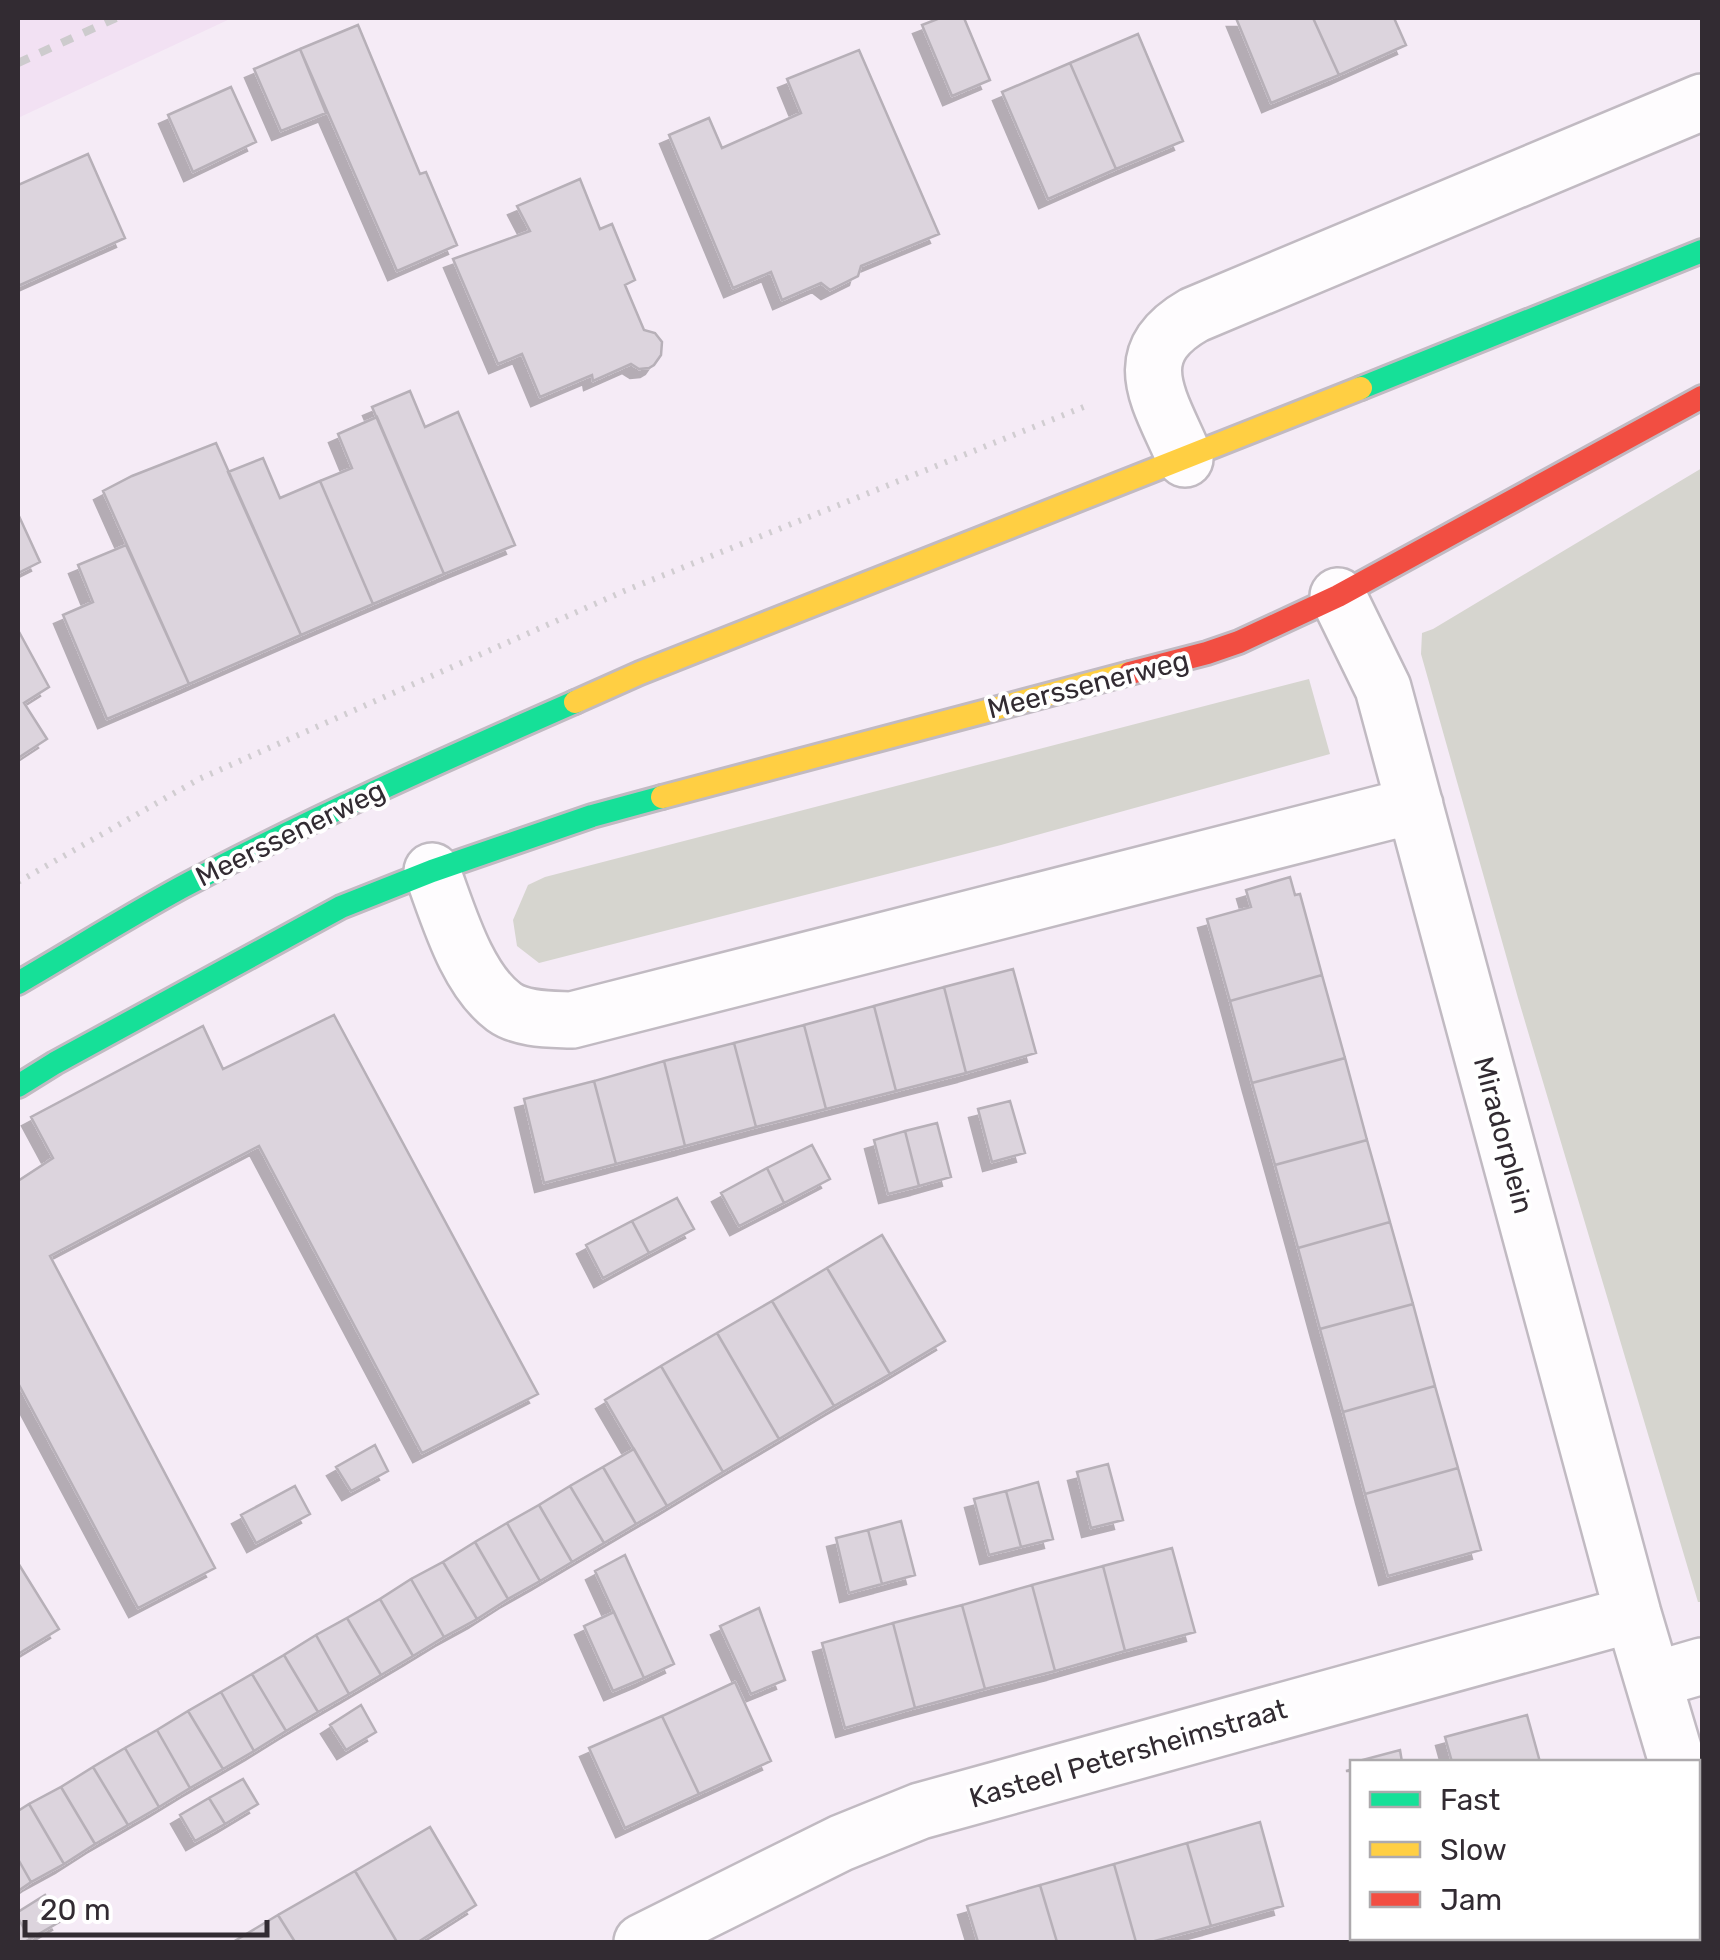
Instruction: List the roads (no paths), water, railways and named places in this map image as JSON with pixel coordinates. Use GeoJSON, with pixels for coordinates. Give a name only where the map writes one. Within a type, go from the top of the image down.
{"type":"FeatureCollection","features":[{"type":"Feature","properties":{"kind":"street"},"geometry":{"type":"LineString","coordinates":[[1185,458],[1152,380],[1159,342],[1176,325],[1702,102]]}},
{"type":"Feature","properties":{"kind":"street","name":"Meerssenerweg"},"geometry":{"type":"LineString","coordinates":[[18,982],[180,888],[404,776],[640,673],[1702,250]]}},
{"type":"Feature","properties":{"kind":"street","name":"Meerssenerweg"},"geometry":{"type":"LineString","coordinates":[[18,1086],[340,907],[432,871],[592,816],[1207,653],[1273,628],[1702,397]]}},
{"type":"Feature","properties":{"kind":"street","name":"Miradorplein"},"geometry":{"type":"LineString","coordinates":[[1338,596],[1383,688],[1633,1614],[1678,1673],[1677,1760]]}},
{"type":"Feature","properties":{"kind":"street"},"geometry":{"type":"LineString","coordinates":[[432,871],[460,944],[481,982],[505,1008],[537,1018],[572,1020],[1415,804]]}},
{"type":"Feature","properties":{"kind":"street","name":"Kasteel Petersheimstraat"},"geometry":{"type":"LineString","coordinates":[[642,1942],[840,1843],[920,1811],[1633,1614]]}},
{"type":"Feature","properties":{"kind":"railway"},"geometry":{"type":"LineString","coordinates":[[18,63],[116,18]]}}]}
